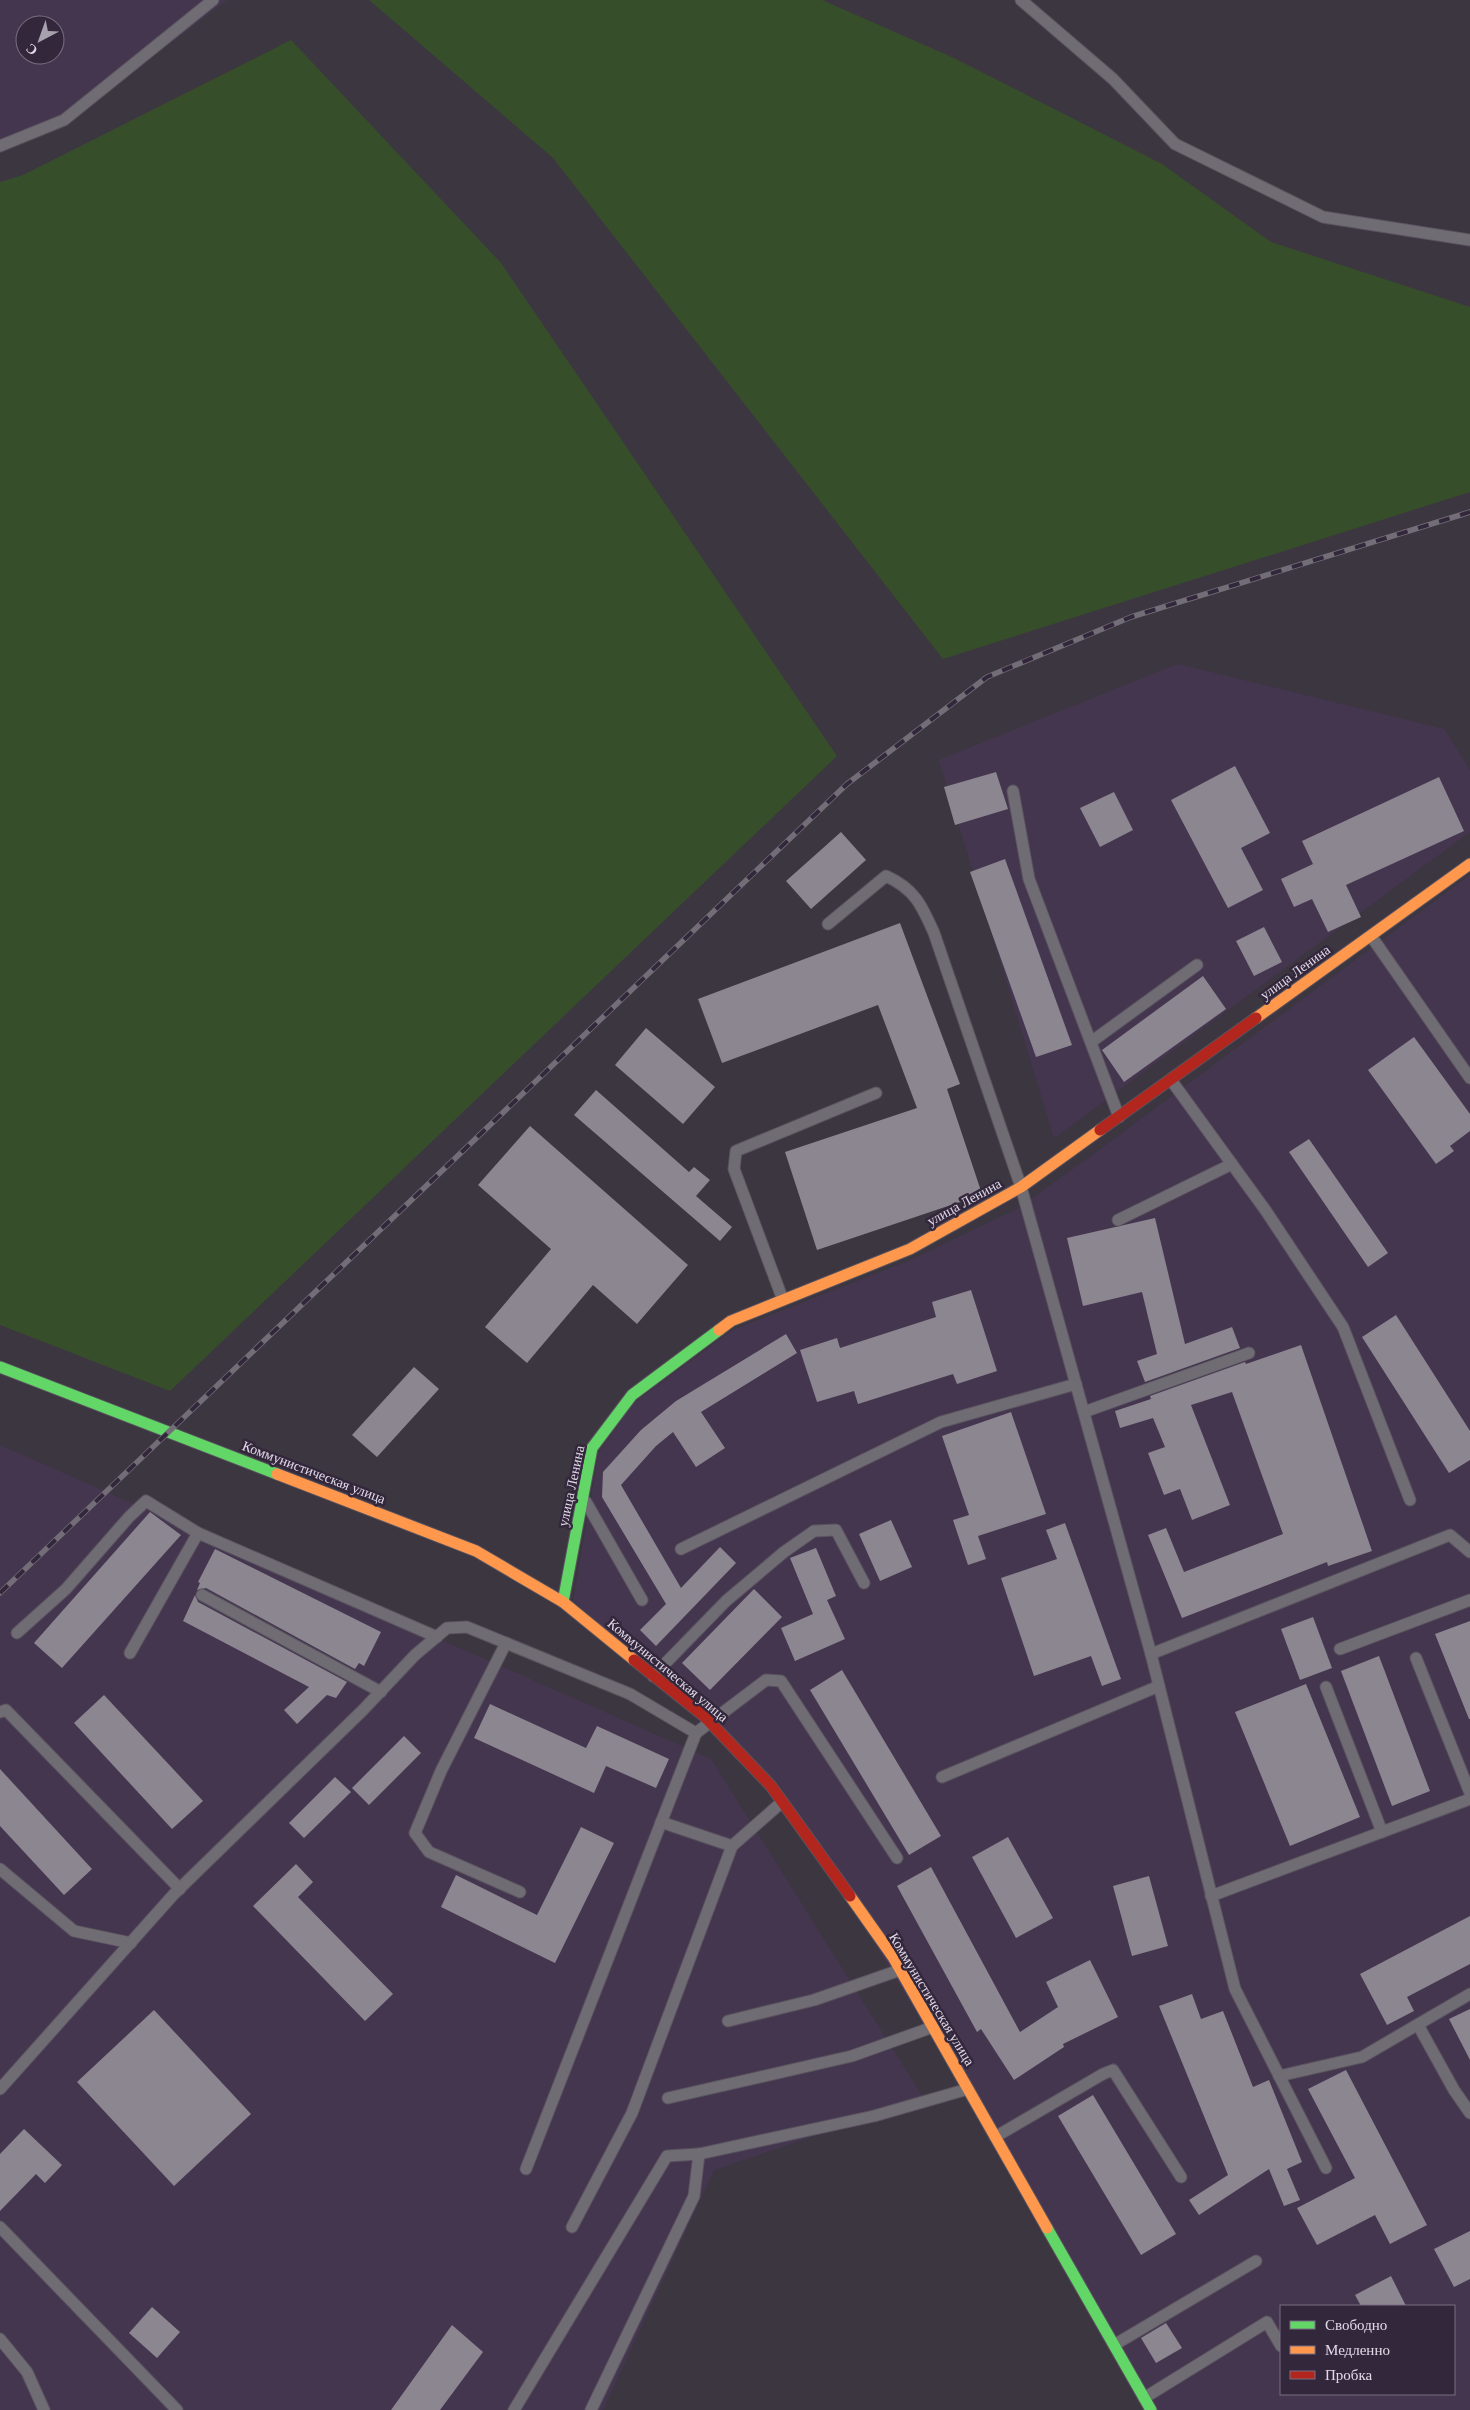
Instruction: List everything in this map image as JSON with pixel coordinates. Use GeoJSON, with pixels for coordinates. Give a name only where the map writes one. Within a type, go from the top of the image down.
{"type":"FeatureCollection","features":[{"type":"Feature","properties":{"kind":"main road","name":"улица Ленина"},"geometry":{"type":"LineString","coordinates":[[563,1602],[592,1448],[632,1395],[731,1321],[910,1249],[1021,1187],[1470,864]]}},
{"type":"Feature","properties":{"kind":"main road","name":"Коммунистическая улица"},"geometry":{"type":"LineString","coordinates":[[0,1366],[476,1551],[563,1602],[711,1724],[771,1786],[900,1970],[1151,2410]]}},
{"type":"Feature","properties":{"kind":"lane"},"geometry":{"type":"LineString","coordinates":[[0,146],[64,120],[213,0]]}},
{"type":"Feature","properties":{"kind":"lane"},"geometry":{"type":"LineString","coordinates":[[1021,0],[1114,79],[1176,144],[1323,217],[1470,240]]}},
{"type":"Feature","properties":{"kind":"lane"},"geometry":{"type":"LineString","coordinates":[[1013,791],[1029,879],[1119,1117]]}},
{"type":"Feature","properties":{"kind":"lane"},"geometry":{"type":"LineString","coordinates":[[828,924],[886,876],[901,882],[919,900],[934,932],[1021,1187],[1151,1654],[1235,1989],[1326,2168]]}},
{"type":"Feature","properties":{"kind":"lane"},"geometry":{"type":"LineString","coordinates":[[1371,936],[1470,1078]]}},
{"type":"Feature","properties":{"kind":"lane"},"geometry":{"type":"LineString","coordinates":[[1091,1042],[1197,965]]}},
{"type":"Feature","properties":{"kind":"lane"},"geometry":{"type":"LineString","coordinates":[[1171,1080],[1266,1210],[1343,1327],[1410,1500]]}},
{"type":"Feature","properties":{"kind":"lane"},"geometry":{"type":"LineString","coordinates":[[783,1300],[734,1168],[736,1151],[876,1093]]}},
{"type":"Feature","properties":{"kind":"lane"},"geometry":{"type":"LineString","coordinates":[[1118,1220],[1232,1164]]}},
{"type":"Feature","properties":{"kind":"lane"},"geometry":{"type":"LineString","coordinates":[[1084,1412],[1249,1353]]}},
{"type":"Feature","properties":{"kind":"lane"},"geometry":{"type":"LineString","coordinates":[[682,1549],[941,1422],[1076,1384]]}},
{"type":"Feature","properties":{"kind":"lane"},"geometry":{"type":"LineString","coordinates":[[583,1496],[642,1600]]}},
{"type":"Feature","properties":{"kind":"lane"},"geometry":{"type":"LineString","coordinates":[[17,1633],[66,1589],[129,1517],[146,1501],[198,1533],[437,1637]]}},
{"type":"Feature","properties":{"kind":"lane"},"geometry":{"type":"LineString","coordinates":[[654,1676],[726,1601],[784,1552],[814,1531],[836,1530],[864,1583]]}},
{"type":"Feature","properties":{"kind":"lane"},"geometry":{"type":"LineString","coordinates":[[130,1653],[198,1533]]}},
{"type":"Feature","properties":{"kind":"lane"},"geometry":{"type":"LineString","coordinates":[[1151,1654],[1450,1535],[1470,1552]]}},
{"type":"Feature","properties":{"kind":"lane"},"geometry":{"type":"LineString","coordinates":[[202,1595],[381,1692]]}},
{"type":"Feature","properties":{"kind":"lane"},"geometry":{"type":"LineString","coordinates":[[1340,1649],[1470,1600]]}},
{"type":"Feature","properties":{"kind":"lane"},"geometry":{"type":"LineString","coordinates":[[0,2089],[180,1889],[381,1692],[415,1655],[447,1628],[467,1627],[630,1694],[696,1733]]}},
{"type":"Feature","properties":{"kind":"lane"},"geometry":{"type":"LineString","coordinates":[[506,1643],[442,1771],[415,1833],[428,1852],[520,1892]]}},
{"type":"Feature","properties":{"kind":"lane"},"geometry":{"type":"LineString","coordinates":[[1416,1658],[1470,1792]]}},
{"type":"Feature","properties":{"kind":"lane"},"geometry":{"type":"LineString","coordinates":[[526,2170],[696,1733],[711,1724],[766,1680],[781,1681],[897,1858]]}},
{"type":"Feature","properties":{"kind":"lane"},"geometry":{"type":"LineString","coordinates":[[942,1776],[1159,1686]]}},
{"type":"Feature","properties":{"kind":"lane"},"geometry":{"type":"LineString","coordinates":[[1326,1688],[1382,1832]]}},
{"type":"Feature","properties":{"kind":"lane"},"geometry":{"type":"LineString","coordinates":[[0,1712],[6,1710],[180,1889]]}},
{"type":"Feature","properties":{"kind":"lane"},"geometry":{"type":"LineString","coordinates":[[1211,1896],[1470,1799]]}},
{"type":"Feature","properties":{"kind":"lane"},"geometry":{"type":"LineString","coordinates":[[572,2227],[632,2113],[732,1846],[782,1802]]}},
{"type":"Feature","properties":{"kind":"lane"},"geometry":{"type":"LineString","coordinates":[[661,1822],[732,1846]]}},
{"type":"Feature","properties":{"kind":"lane"},"geometry":{"type":"LineString","coordinates":[[0,1869],[74,1931],[131,1943]]}},
{"type":"Feature","properties":{"kind":"lane"},"geometry":{"type":"LineString","coordinates":[[728,2021],[814,2000],[900,1970]]}},
{"type":"Feature","properties":{"kind":"lane"},"geometry":{"type":"LineString","coordinates":[[1279,2076],[1362,2057],[1470,1994]]}},
{"type":"Feature","properties":{"kind":"lane"},"geometry":{"type":"LineString","coordinates":[[1418,2025],[1454,2090],[1470,2113]]}},
{"type":"Feature","properties":{"kind":"lane"},"geometry":{"type":"LineString","coordinates":[[668,2098],[852,2056],[933,2027]]}},
{"type":"Feature","properties":{"kind":"lane"},"geometry":{"type":"LineString","coordinates":[[995,2137],[1113,2070],[1181,2177]]}},
{"type":"Feature","properties":{"kind":"lane"},"geometry":{"type":"LineString","coordinates":[[514,2410],[667,2156],[699,2154],[874,2116],[968,2089]]}},
{"type":"Feature","properties":{"kind":"lane"},"geometry":{"type":"LineString","coordinates":[[592,2410],[694,2196],[699,2154]]}},
{"type":"Feature","properties":{"kind":"lane"},"geometry":{"type":"LineString","coordinates":[[0,2227],[177,2410]]}},
{"type":"Feature","properties":{"kind":"lane"},"geometry":{"type":"LineString","coordinates":[[1114,2345],[1256,2261]]}},
{"type":"Feature","properties":{"kind":"lane"},"geometry":{"type":"LineString","coordinates":[[1144,2398],[1267,2322],[1280,2344]]}},
{"type":"Feature","properties":{"kind":"lane"},"geometry":{"type":"LineString","coordinates":[[0,2338],[27,2372],[44,2410]]}},
{"type":"Feature","properties":{"kind":"shaded area"},"geometry":{"type":"Polygon","coordinates":[[[0,0],[227,0],[75,116],[0,141],[0,0]]]}},
{"type":"Feature","properties":{"kind":"shaded area"},"geometry":{"type":"Polygon","coordinates":[[[1178,664],[1444,729],[1470,770],[1470,832],[1054,1138],[939,760],[1178,664]]]}},
{"type":"Feature","properties":{"kind":"shaded area"},"geometry":{"type":"Polygon","coordinates":[[[1470,875],[1470,2410],[1156,2410],[779,1784],[573,1601],[599,1452],[635,1402],[733,1330],[908,1261],[1017,1209],[1470,875]]]}},
{"type":"Feature","properties":{"kind":"shaded area"},"geometry":{"type":"Polygon","coordinates":[[[0,1445],[711,1759],[924,2099],[714,2170],[603,2410],[0,2410],[0,1445]]]}},
{"type":"Feature","properties":{"kind":"green space"},"geometry":{"type":"Polygon","coordinates":[[[369,0],[822,0],[954,58],[1162,164],[1271,242],[1470,307],[1470,492],[943,659],[553,158],[369,0]]]}},
{"type":"Feature","properties":{"kind":"green space"},"geometry":{"type":"Polygon","coordinates":[[[291,40],[501,263],[837,756],[170,1391],[0,1325],[0,182],[23,175],[291,40]]]}},
{"type":"Feature","properties":{"kind":"building"},"geometry":{"type":"Polygon","coordinates":[[[1235,766],[1270,833],[1241,848],[1263,890],[1228,908],[1171,800],[1235,766]]]}},
{"type":"Feature","properties":{"kind":"building"},"geometry":{"type":"Polygon","coordinates":[[[996,772],[1008,809],[955,825],[944,787],[996,772]]]}},
{"type":"Feature","properties":{"kind":"building"},"geometry":{"type":"Polygon","coordinates":[[[1439,777],[1464,831],[1346,885],[1361,917],[1328,932],[1312,899],[1294,907],[1281,879],[1313,864],[1302,841],[1439,777]]]}},
{"type":"Feature","properties":{"kind":"building"},"geometry":{"type":"Polygon","coordinates":[[[1114,792],[1133,830],[1100,847],[1080,808],[1114,792]]]}},
{"type":"Feature","properties":{"kind":"building"},"geometry":{"type":"Polygon","coordinates":[[[841,832],[866,860],[811,909],[786,881],[841,832]]]}},
{"type":"Feature","properties":{"kind":"building"},"geometry":{"type":"Polygon","coordinates":[[[1005,859],[1072,1045],[1036,1057],[970,872],[1005,859]]]}},
{"type":"Feature","properties":{"kind":"building"},"geometry":{"type":"Polygon","coordinates":[[[900,923],[960,1084],[947,1089],[981,1191],[963,1201],[817,1250],[785,1152],[917,1108],[878,1005],[722,1063],[698,999],[900,923]]]}},
{"type":"Feature","properties":{"kind":"building"},"geometry":{"type":"Polygon","coordinates":[[[1264,927],[1282,962],[1254,976],[1236,941],[1264,927]]]}},
{"type":"Feature","properties":{"kind":"building"},"geometry":{"type":"Polygon","coordinates":[[[1203,976],[1226,1009],[1124,1082],[1102,1050],[1203,976]]]}},
{"type":"Feature","properties":{"kind":"building"},"geometry":{"type":"Polygon","coordinates":[[[646,1028],[715,1087],[683,1124],[615,1065],[646,1028]]]}},
{"type":"Feature","properties":{"kind":"building"},"geometry":{"type":"Polygon","coordinates":[[[1414,1037],[1470,1114],[1470,1131],[1450,1146],[1454,1151],[1436,1164],[1368,1070],[1414,1037]]]}},
{"type":"Feature","properties":{"kind":"building"},"geometry":{"type":"Polygon","coordinates":[[[596,1090],[689,1172],[694,1167],[710,1180],[696,1196],[732,1227],[720,1241],[574,1115],[596,1090]]]}},
{"type":"Feature","properties":{"kind":"building"},"geometry":{"type":"Polygon","coordinates":[[[530,1126],[688,1265],[637,1324],[593,1285],[527,1363],[485,1327],[551,1249],[478,1185],[530,1126]]]}},
{"type":"Feature","properties":{"kind":"building"},"geometry":{"type":"Polygon","coordinates":[[[1309,1139],[1388,1253],[1368,1267],[1289,1152],[1309,1139]]]}},
{"type":"Feature","properties":{"kind":"building"},"geometry":{"type":"Polygon","coordinates":[[[1155,1218],[1185,1344],[1232,1327],[1240,1348],[1145,1382],[1137,1361],[1157,1354],[1142,1292],[1083,1306],[1067,1238],[1155,1218]]]}},
{"type":"Feature","properties":{"kind":"building"},"geometry":{"type":"Polygon","coordinates":[[[971,1290],[997,1371],[957,1384],[953,1374],[858,1404],[854,1391],[817,1402],[800,1350],[837,1338],[840,1348],[936,1317],[932,1302],[971,1290]]]}},
{"type":"Feature","properties":{"kind":"building"},"geometry":{"type":"Polygon","coordinates":[[[1396,1315],[1470,1431],[1470,1460],[1449,1473],[1362,1337],[1396,1315]]]}},
{"type":"Feature","properties":{"kind":"building"},"geometry":{"type":"Polygon","coordinates":[[[786,1334],[797,1353],[701,1412],[725,1448],[696,1467],[673,1432],[656,1446],[621,1485],[681,1588],[720,1547],[736,1563],[656,1646],[640,1630],[666,1604],[602,1497],[603,1472],[641,1430],[676,1401],[786,1334]]]}},
{"type":"Feature","properties":{"kind":"building"},"geometry":{"type":"Polygon","coordinates":[[[1301,1345],[1372,1551],[1328,1566],[1327,1562],[1182,1618],[1148,1535],[1166,1528],[1184,1572],[1283,1534],[1232,1392],[1191,1405],[1230,1505],[1192,1520],[1180,1489],[1164,1495],[1148,1453],[1165,1447],[1153,1418],[1120,1428],[1115,1411],[1151,1399],[1150,1396],[1245,1362],[1246,1364],[1301,1345]]]}},
{"type":"Feature","properties":{"kind":"building"},"geometry":{"type":"Polygon","coordinates":[[[414,1367],[439,1389],[377,1457],[352,1435],[414,1367]]]}},
{"type":"Feature","properties":{"kind":"building"},"geometry":{"type":"Polygon","coordinates":[[[1011,1412],[1046,1514],[978,1536],[986,1559],[968,1565],[953,1520],[969,1515],[942,1436],[1011,1412]]]}},
{"type":"Feature","properties":{"kind":"building"},"geometry":{"type":"Polygon","coordinates":[[[150,1512],[181,1535],[62,1668],[34,1643],[150,1512]]]}},
{"type":"Feature","properties":{"kind":"building"},"geometry":{"type":"Polygon","coordinates":[[[891,1520],[912,1567],[880,1581],[859,1534],[891,1520]]]}},
{"type":"Feature","properties":{"kind":"building"},"geometry":{"type":"Polygon","coordinates":[[[1065,1523],[1121,1679],[1102,1686],[1091,1656],[1034,1676],[1001,1578],[1057,1559],[1046,1530],[1065,1523]]]}},
{"type":"Feature","properties":{"kind":"building"},"geometry":{"type":"Polygon","coordinates":[[[816,1548],[836,1596],[827,1600],[845,1639],[795,1661],[781,1628],[813,1614],[790,1558],[816,1548]]]}},
{"type":"Feature","properties":{"kind":"building"},"geometry":{"type":"Polygon","coordinates":[[[215,1549],[381,1632],[364,1666],[359,1663],[355,1669],[206,1588],[197,1590],[200,1583],[198,1582],[215,1549]]]}},
{"type":"Feature","properties":{"kind":"building"},"geometry":{"type":"Polygon","coordinates":[[[754,1589],[782,1617],[710,1690],[682,1663],[754,1589]]]}},
{"type":"Feature","properties":{"kind":"building"},"geometry":{"type":"Polygon","coordinates":[[[195,1595],[198,1602],[347,1682],[336,1698],[327,1695],[297,1724],[284,1710],[309,1687],[183,1621],[195,1595]]]}},
{"type":"Feature","properties":{"kind":"building"},"geometry":{"type":"Polygon","coordinates":[[[1313,1617],[1332,1668],[1300,1680],[1281,1629],[1313,1617]]]}},
{"type":"Feature","properties":{"kind":"building"},"geometry":{"type":"Polygon","coordinates":[[[1470,1621],[1470,1719],[1469,1719],[1435,1634],[1470,1621]]]}},
{"type":"Feature","properties":{"kind":"building"},"geometry":{"type":"Polygon","coordinates":[[[1379,1656],[1430,1791],[1392,1806],[1341,1671],[1379,1656]]]}},
{"type":"Feature","properties":{"kind":"building"},"geometry":{"type":"Polygon","coordinates":[[[842,1670],[941,1836],[909,1855],[810,1690],[842,1670]]]}},
{"type":"Feature","properties":{"kind":"building"},"geometry":{"type":"Polygon","coordinates":[[[1306,1684],[1360,1817],[1290,1846],[1235,1712],[1306,1684]]]}},
{"type":"Feature","properties":{"kind":"building"},"geometry":{"type":"Polygon","coordinates":[[[104,1695],[203,1801],[172,1829],[74,1723],[104,1695]]]}},
{"type":"Feature","properties":{"kind":"building"},"geometry":{"type":"Polygon","coordinates":[[[490,1704],[586,1748],[597,1726],[669,1759],[656,1788],[606,1766],[594,1793],[474,1738],[490,1704]]]}},
{"type":"Feature","properties":{"kind":"building"},"geometry":{"type":"Polygon","coordinates":[[[404,1736],[421,1753],[369,1805],[352,1788],[404,1736]]]}},
{"type":"Feature","properties":{"kind":"building"},"geometry":{"type":"Polygon","coordinates":[[[0,1769],[92,1869],[64,1895],[0,1826],[0,1769]]]}},
{"type":"Feature","properties":{"kind":"building"},"geometry":{"type":"Polygon","coordinates":[[[335,1777],[351,1792],[304,1838],[289,1823],[335,1777]]]}},
{"type":"Feature","properties":{"kind":"building"},"geometry":{"type":"Polygon","coordinates":[[[581,1827],[614,1843],[555,1963],[441,1907],[456,1875],[537,1915],[581,1827]]]}},
{"type":"Feature","properties":{"kind":"building"},"geometry":{"type":"Polygon","coordinates":[[[1008,1837],[1053,1918],[1016,1938],[972,1857],[1008,1837]]]}},
{"type":"Feature","properties":{"kind":"building"},"geometry":{"type":"Polygon","coordinates":[[[296,1864],[313,1882],[298,1897],[393,1994],[365,2021],[253,1906],[296,1864]]]}},
{"type":"Feature","properties":{"kind":"building"},"geometry":{"type":"Polygon","coordinates":[[[931,1867],[1020,2032],[1058,2007],[1046,1982],[1090,1960],[1118,2017],[1063,2044],[1064,2047],[1014,2080],[981,2029],[977,2032],[897,1886],[931,1867]]]}},
{"type":"Feature","properties":{"kind":"building"},"geometry":{"type":"Polygon","coordinates":[[[1149,1876],[1168,1946],[1132,1956],[1113,1886],[1149,1876]]]}},
{"type":"Feature","properties":{"kind":"building"},"geometry":{"type":"Polygon","coordinates":[[[1470,1916],[1470,1964],[1407,1997],[1414,2011],[1387,2025],[1360,1974],[1470,1916]]]}},
{"type":"Feature","properties":{"kind":"building"},"geometry":{"type":"Polygon","coordinates":[[[1192,1994],[1201,2019],[1223,2011],[1253,2087],[1269,2080],[1302,2162],[1287,2169],[1300,2200],[1284,2206],[1269,2169],[1199,2215],[1189,2200],[1228,2175],[1159,2006],[1192,1994]]]}},
{"type":"Feature","properties":{"kind":"building"},"geometry":{"type":"Polygon","coordinates":[[[1470,2009],[1470,2060],[1449,2019],[1470,2009]]]}},
{"type":"Feature","properties":{"kind":"building"},"geometry":{"type":"Polygon","coordinates":[[[154,2010],[251,2114],[174,2186],[77,2082],[154,2010]]]}},
{"type":"Feature","properties":{"kind":"building"},"geometry":{"type":"Polygon","coordinates":[[[1346,2070],[1427,2225],[1390,2244],[1375,2215],[1317,2245],[1297,2208],[1355,2178],[1308,2089],[1346,2070]]]}},
{"type":"Feature","properties":{"kind":"building"},"geometry":{"type":"Polygon","coordinates":[[[1093,2095],[1176,2234],[1141,2255],[1058,2116],[1093,2095]]]}},
{"type":"Feature","properties":{"kind":"building"},"geometry":{"type":"Polygon","coordinates":[[[24,2129],[62,2165],[45,2183],[36,2174],[0,2211],[0,2154],[24,2129]]]}},
{"type":"Feature","properties":{"kind":"building"},"geometry":{"type":"Polygon","coordinates":[[[1470,2231],[1470,2279],[1454,2287],[1434,2249],[1470,2231]]]}},
{"type":"Feature","properties":{"kind":"building"},"geometry":{"type":"Polygon","coordinates":[[[1391,2276],[1406,2305],[1360,2305],[1355,2295],[1391,2276]]]}},
{"type":"Feature","properties":{"kind":"building"},"geometry":{"type":"Polygon","coordinates":[[[152,2307],[180,2332],[157,2358],[129,2333],[152,2307]]]}},
{"type":"Feature","properties":{"kind":"building"},"geometry":{"type":"Polygon","coordinates":[[[1166,2323],[1182,2348],[1156,2363],[1141,2338],[1166,2323]]]}},
{"type":"Feature","properties":{"kind":"building"},"geometry":{"type":"Polygon","coordinates":[[[452,2325],[483,2352],[440,2410],[391,2410],[452,2325]]]}},
{"type":"Feature","properties":{"kind":"railway"},"geometry":{"type":"LineString","coordinates":[[0,1593],[847,784],[987,677],[1131,617],[1470,512]]}},
{"type":"Feature","properties":{"kind":"traffic: fast"},"geometry":{"type":"LineString","coordinates":[[563,1602],[592,1448],[632,1395],[719,1330]]}},
{"type":"Feature","properties":{"kind":"traffic: fast"},"geometry":{"type":"LineString","coordinates":[[0,1367],[277,1474]]}},
{"type":"Feature","properties":{"kind":"traffic: fast"},"geometry":{"type":"LineString","coordinates":[[1047,2228],[1151,2410]]}},
{"type":"Feature","properties":{"kind":"traffic: slow"},"geometry":{"type":"LineString","coordinates":[[1256,1018],[1470,864]]}},
{"type":"Feature","properties":{"kind":"traffic: slow"},"geometry":{"type":"LineString","coordinates":[[719,1330],[731,1321],[910,1249],[1021,1187],[1100,1130]]}},
{"type":"Feature","properties":{"kind":"traffic: slow"},"geometry":{"type":"LineString","coordinates":[[277,1474],[476,1551],[563,1602],[634,1660]]}},
{"type":"Feature","properties":{"kind":"traffic: slow"},"geometry":{"type":"LineString","coordinates":[[850,1896],[893,1957],[1047,2228]]}},
{"type":"Feature","properties":{"kind":"traffic: jam"},"geometry":{"type":"LineString","coordinates":[[1100,1130],[1256,1018]]}},
{"type":"Feature","properties":{"kind":"traffic: jam"},"geometry":{"type":"LineString","coordinates":[[634,1660],[704,1716],[771,1786],[850,1896]]}}]}
